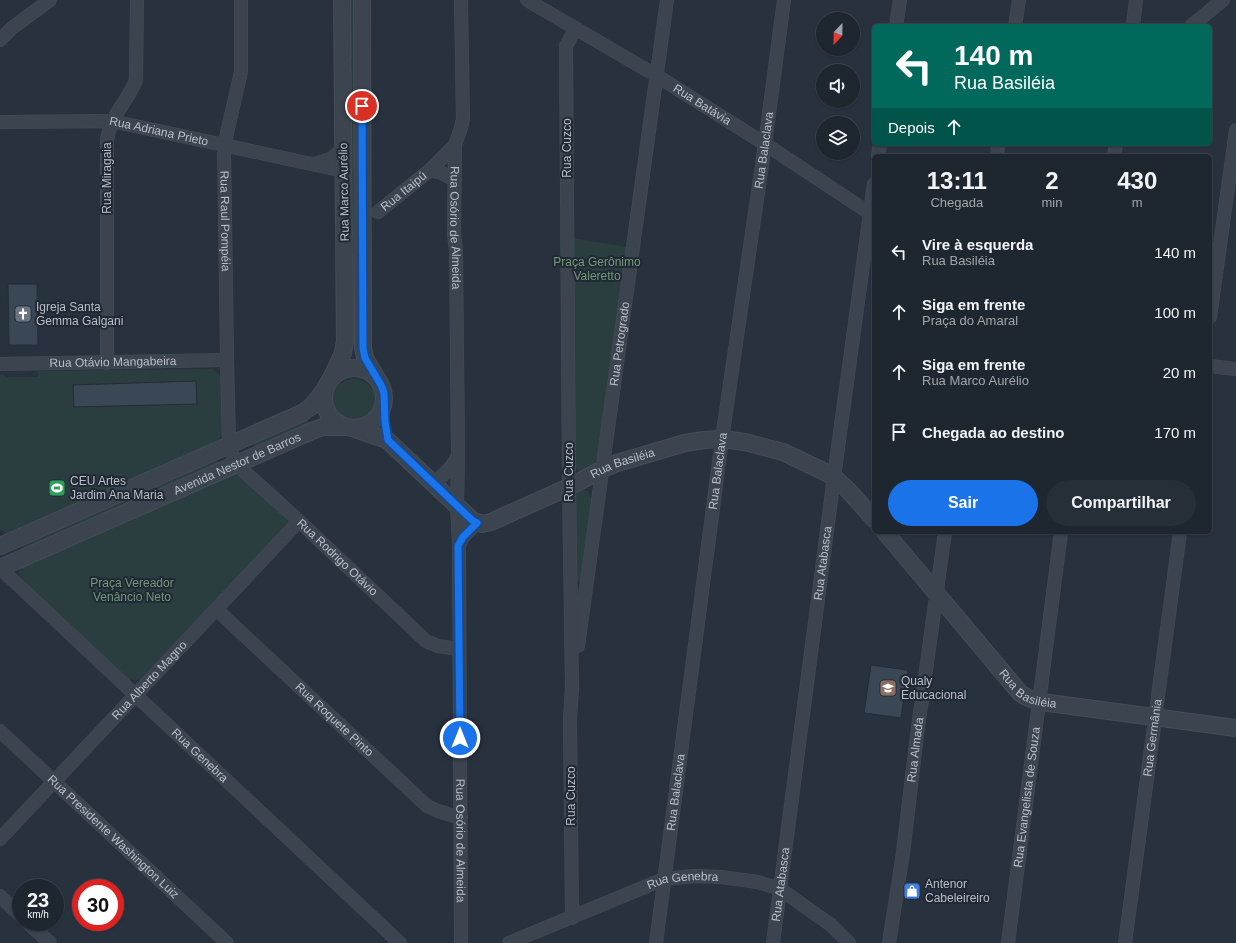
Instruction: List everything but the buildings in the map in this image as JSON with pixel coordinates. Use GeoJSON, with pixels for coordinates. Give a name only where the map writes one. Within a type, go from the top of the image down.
{"type":"FeatureCollection","features":[{"type":"Feature","properties":{"kind":"street"},"geometry":{"type":"LineString","coordinates":[[0,40],[12,28],[50,0]]}},
{"type":"Feature","properties":{"kind":"street","name":"Rua Miragaia"},"geometry":{"type":"LineString","coordinates":[[107,363],[107,140],[112,121],[133,89],[136,80],[137,0]]}},
{"type":"Feature","properties":{"kind":"street","name":"Rua Raul Pompéia"},"geometry":{"type":"LineString","coordinates":[[229,445],[226,360],[224,146],[240,79],[241,0]]}},
{"type":"Feature","properties":{"kind":"street","name":"Rua Marco Aurélio"},"geometry":{"type":"LineString","coordinates":[[328,384],[344,353],[346,341],[342,0]]}},
{"type":"Feature","properties":{"kind":"street","name":"Rua Marco Aurélio"},"geometry":{"type":"LineString","coordinates":[[362,0],[363,348],[365,358],[378,380]]}},
{"type":"Feature","properties":{"kind":"street","name":"Rua Osório de Almeida"},"geometry":{"type":"LineString","coordinates":[[461,0],[462,119],[461,128],[455,145],[455,180],[462,943]]}},
{"type":"Feature","properties":{"kind":"street","name":"Rua Batávia"},"geometry":{"type":"LineString","coordinates":[[527,0],[657,76],[765,144],[872,215]]}},
{"type":"Feature","properties":{"kind":"street","name":"Rua Petrogrado"},"geometry":{"type":"LineString","coordinates":[[572,687],[668,0]]}},
{"type":"Feature","properties":{"kind":"street","name":"Rua Balaclava"},"geometry":{"type":"LineString","coordinates":[[656,943],[722,439],[765,144],[784,0]]}},
{"type":"Feature","properties":{"kind":"street"},"geometry":{"type":"LineString","coordinates":[[896,24],[900,0]]}},
{"type":"Feature","properties":{"kind":"street"},"geometry":{"type":"LineString","coordinates":[[1015,24],[1018,0]]}},
{"type":"Feature","properties":{"kind":"street"},"geometry":{"type":"LineString","coordinates":[[1133,24],[1136,0]]}},
{"type":"Feature","properties":{"kind":"street"},"geometry":{"type":"LineString","coordinates":[[1193,24],[1223,0]]}},
{"type":"Feature","properties":{"kind":"street","name":"Rua Cuzco"},"geometry":{"type":"LineString","coordinates":[[572,918],[570,719],[572,687],[566,46],[576,28]]}},
{"type":"Feature","properties":{"kind":"street","name":"Rua Adriana Prieto"},"geometry":{"type":"LineString","coordinates":[[0,122],[112,121],[344,171]]}},
{"type":"Feature","properties":{"kind":"street"},"geometry":{"type":"LineString","coordinates":[[1212,303],[1236,130]]}},
{"type":"Feature","properties":{"kind":"street","name":"Rua Itaipú"},"geometry":{"type":"LineString","coordinates":[[378,212],[430,170],[455,145]]}},
{"type":"Feature","properties":{"kind":"street"},"geometry":{"type":"LineString","coordinates":[[315,164],[332,158],[344,148]]}},
{"type":"Feature","properties":{"kind":"street","name":"Rua Itaipú"},"geometry":{"type":"LineString","coordinates":[[430,170],[442,173],[455,180]]}},
{"type":"Feature","properties":{"kind":"street","name":"Rua Atabasca"},"geometry":{"type":"LineString","coordinates":[[773,943],[834,477],[872,215]]}},
{"type":"Feature","properties":{"kind":"street"},"geometry":{"type":"LineString","coordinates":[[344,242],[362,241]]}},
{"type":"Feature","properties":{"kind":"street","name":"Rua Otávio Mangabeira"},"geometry":{"type":"LineString","coordinates":[[0,364],[226,360]]}},
{"type":"Feature","properties":{"kind":"street"},"geometry":{"type":"LineString","coordinates":[[1212,366],[1236,369]]}},
{"type":"Feature","properties":{"kind":"street"},"geometry":{"type":"LineString","coordinates":[[388,440],[383,389],[378,380],[368,372],[354,368],[340,372],[328,384],[324,400],[327,411],[335,421],[388,440],[472,520],[477,523],[463,537],[458,546]]}},
{"type":"Feature","properties":{"kind":"street","name":"Avenida Nestor de Barros"},"geometry":{"type":"LineString","coordinates":[[0,546],[302,413],[312,406],[328,384]]}},
{"type":"Feature","properties":{"kind":"street"},"geometry":{"type":"LineString","coordinates":[[349,427],[358,428],[370,424],[379,415],[384,403]]}},
{"type":"Feature","properties":{"kind":"street","name":"Avenida Nestor de Barros"},"geometry":{"type":"LineString","coordinates":[[0,568],[317,428],[349,427]]}},
{"type":"Feature","properties":{"kind":"street","name":"Rua Basiléia"},"geometry":{"type":"LineString","coordinates":[[477,523],[482,524],[491,522],[617,463],[685,443],[722,439],[759,445],[783,452],[834,477],[849,490],[872,517]]}},
{"type":"Feature","properties":{"kind":"street","name":"Rua Rodrigo Otávio"},"geometry":{"type":"LineString","coordinates":[[229,445],[236,464],[299,521],[426,641],[438,646],[459,649]]}},
{"type":"Feature","properties":{"kind":"street"},"geometry":{"type":"LineString","coordinates":[[435,484],[451,467],[458,456]]}},
{"type":"Feature","properties":{"kind":"street","name":"Rua Alberto Magno"},"geometry":{"type":"LineString","coordinates":[[0,839],[299,521]]}},
{"type":"Feature","properties":{"kind":"street","name":"Rua Basiléia"},"geometry":{"type":"LineString","coordinates":[[887,534],[1025,698],[1040,702],[1236,728]]}},
{"type":"Feature","properties":{"kind":"street","name":"Rua Almada"},"geometry":{"type":"LineString","coordinates":[[889,943],[945,534]]}},
{"type":"Feature","properties":{"kind":"street","name":"Rua Evangelista de Souza"},"geometry":{"type":"LineString","coordinates":[[1008,943],[1061,534]]}},
{"type":"Feature","properties":{"kind":"street","name":"Rua Germânia"},"geometry":{"type":"LineString","coordinates":[[1125,943],[1180,534]]}},
{"type":"Feature","properties":{"kind":"street","name":"Rua Genebra"},"geometry":{"type":"LineString","coordinates":[[0,568],[400,943]]}},
{"type":"Feature","properties":{"kind":"street","name":"Rua Roquete Pinto"},"geometry":{"type":"LineString","coordinates":[[216,609],[427,806],[438,812],[461,818]]}},
{"type":"Feature","properties":{"kind":"street","name":"Rua Presidente Washington Luiz"},"geometry":{"type":"LineString","coordinates":[[0,731],[226,943]]}},
{"type":"Feature","properties":{"kind":"street","name":"Rua Genebra"},"geometry":{"type":"LineString","coordinates":[[509,943],[664,879],[694,876],[720,877],[758,882],[780,889],[831,925],[849,943]]}},
{"type":"Feature","properties":{"kind":"street"},"geometry":{"type":"LineString","coordinates":[[0,896],[12,907]]}},
{"type":"Feature","properties":{"kind":"street"},"geometry":{"type":"LineString","coordinates":[[37,931],[50,943]]}},
{"type":"Feature","properties":{"kind":"green space"},"geometry":{"type":"Polygon","coordinates":[[[347,0],[356,0],[356,166],[351,172],[353,228],[357,234],[356,237],[352,238],[348,120],[352,115],[352,59],[347,54],[347,0]]]}},
{"type":"Feature","properties":{"kind":"green space","name":"Praça Gerônimo Valeretto"},"geometry":{"type":"Polygon","coordinates":[[[571,238],[627,247],[598,456],[594,464],[588,470],[584,471],[580,471],[574,465],[571,238]]]}},
{"type":"Feature","properties":{"kind":"green space"},"geometry":{"type":"Polygon","coordinates":[[[352,254],[356,254],[356,345],[352,344],[352,254]]]}},
{"type":"Feature","properties":{"kind":"green space","name":"CEU Artes Jardim Ana Maria"},"geometry":{"type":"Polygon","coordinates":[[[213,369],[219,374],[221,380],[222,434],[216,444],[11,533],[6,533],[0,529],[0,376],[2,374],[6,377],[38,377],[38,371],[213,369]]]}},
{"type":"Feature","properties":{"kind":"green space"},"geometry":{"type":"Polygon","coordinates":[[[354,379],[366,383],[372,389],[376,401],[372,413],[366,419],[354,423],[342,419],[336,413],[332,401],[336,389],[342,383],[354,379]]]}},
{"type":"Feature","properties":{"kind":"green space"},"geometry":{"type":"Polygon","coordinates":[[[307,419],[310,424],[255,448],[253,446],[254,442],[307,419]]]}},
{"type":"Feature","properties":{"kind":"green space"},"geometry":{"type":"Polygon","coordinates":[[[216,459],[218,463],[217,465],[25,549],[22,547],[22,544],[216,459]]]}},
{"type":"Feature","properties":{"kind":"green space","name":"Praça Vereador Venâncio Neto"},"geometry":{"type":"Polygon","coordinates":[[[231,473],[241,477],[288,522],[141,679],[127,679],[22,579],[19,573],[22,567],[231,473]]]}},
{"type":"Feature","properties":{"kind":"green space"},"geometry":{"type":"Polygon","coordinates":[[[585,490],[589,493],[591,500],[580,580],[577,583],[575,582],[575,494],[577,491],[585,490]]]}},
{"type":"Feature","properties":{"kind":"place","name":"Igreja Santa Gemma Galgani"},"geometry":{"type":"Point","coordinates":[23,314]}},
{"type":"Feature","properties":{"kind":"place","name":"CEU Artes Jardim Ana Maria"},"geometry":{"type":"Point","coordinates":[57,488]}},
{"type":"Feature","properties":{"kind":"place","name":"Qualy Educacional"},"geometry":{"type":"Point","coordinates":[888,688]}},
{"type":"Feature","properties":{"kind":"place","name":"Antenor Cabeleireiro"},"geometry":{"type":"Point","coordinates":[912,891]}},
{"type":"Feature","properties":{"kind":"route"},"geometry":{"type":"LineString","coordinates":[[362,106],[363,348],[365,358],[384,393],[386,434],[388,440],[472,520],[477,523],[463,537],[458,546],[460,738]]}}]}
